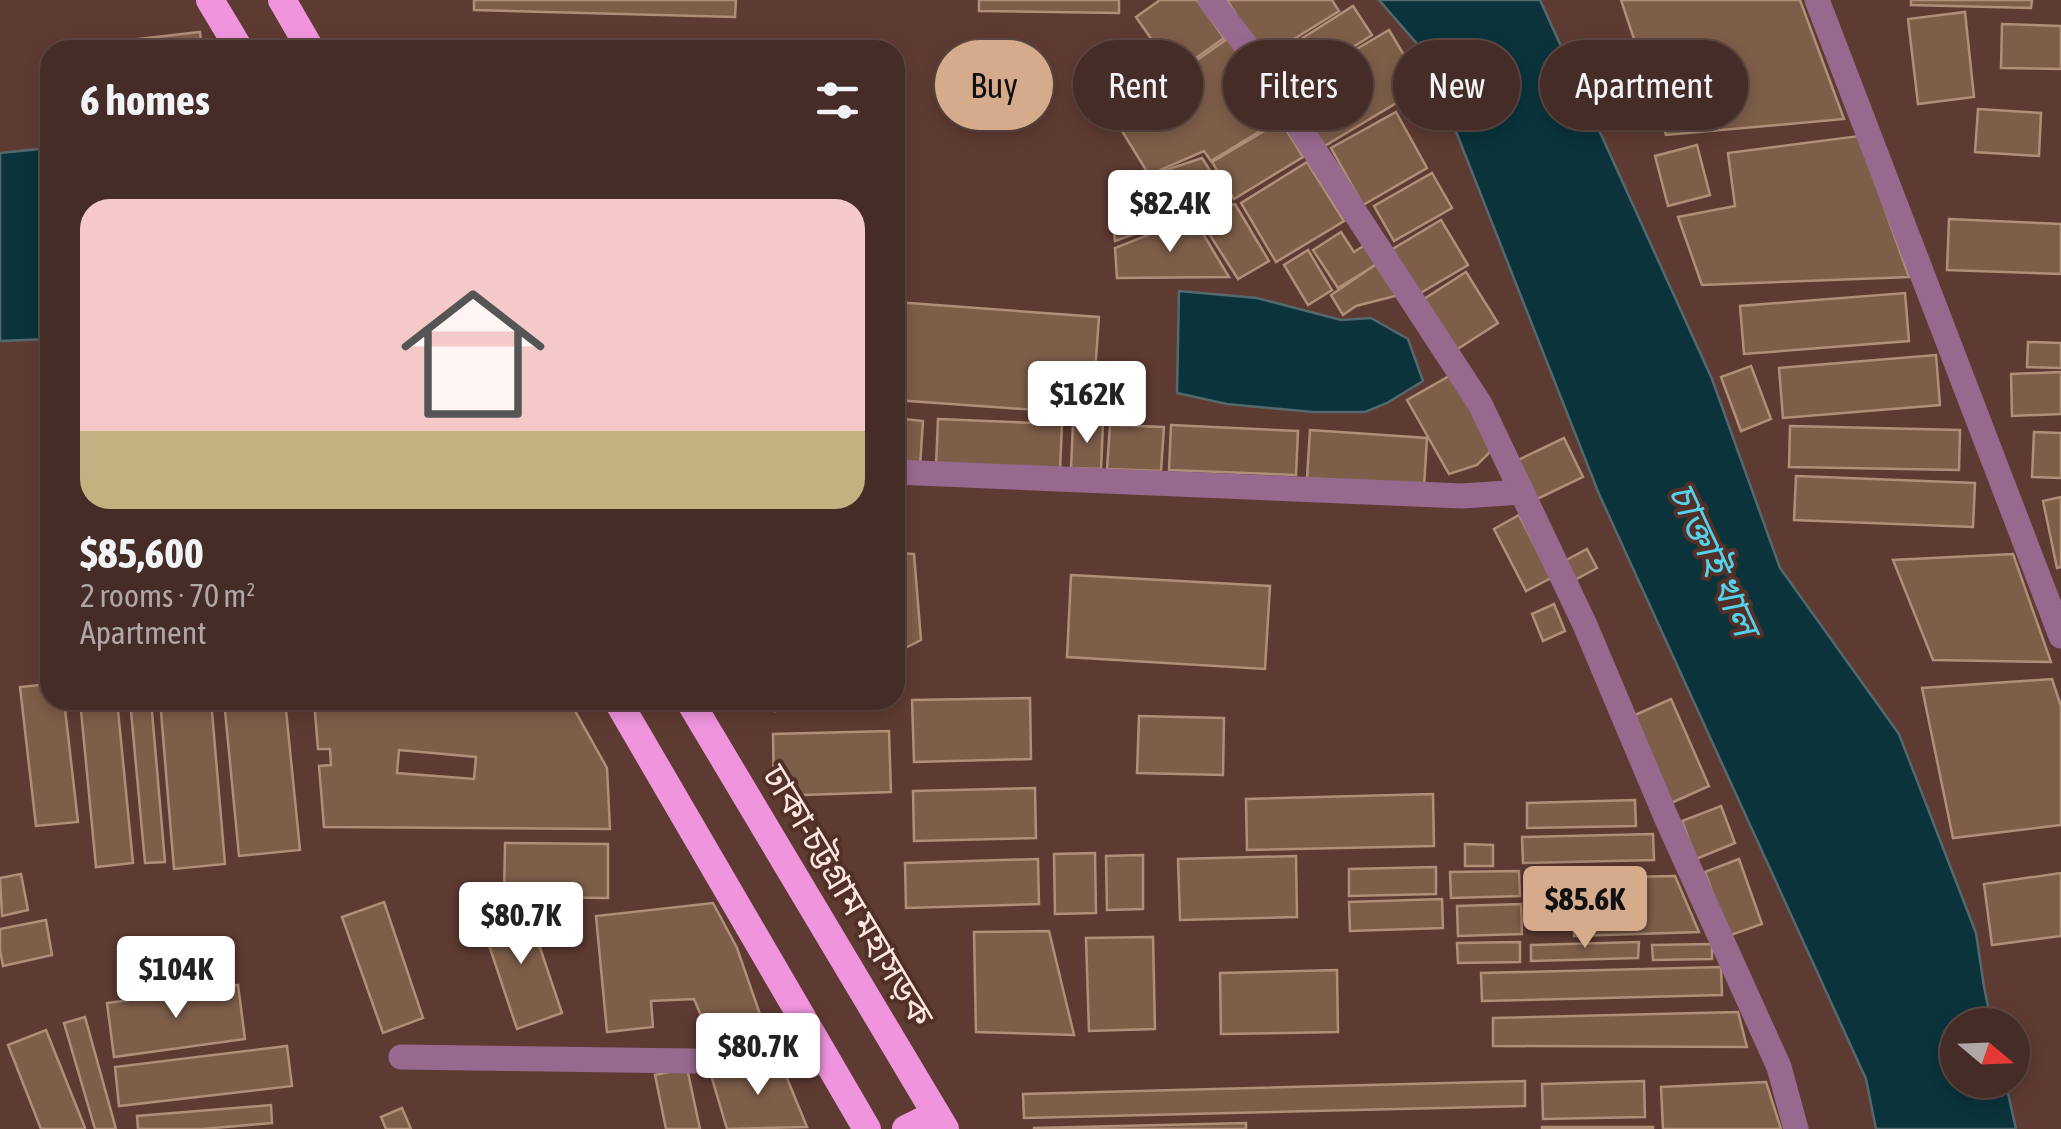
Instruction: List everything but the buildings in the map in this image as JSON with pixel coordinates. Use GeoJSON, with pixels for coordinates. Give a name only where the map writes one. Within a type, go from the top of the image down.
{"type":"FeatureCollection","features":[{"type":"Feature","properties":{"kind":"highway"},"geometry":{"type":"LineString","coordinates":[[210,0],[234,40]]}},
{"type":"Feature","properties":{"kind":"highway"},"geometry":{"type":"LineString","coordinates":[[282,0],[305,40]]}},
{"type":"Feature","properties":{"kind":"highway"},"geometry":{"type":"LineString","coordinates":[[624,710],[867,1129]]}},
{"type":"Feature","properties":{"kind":"highway","name":"ঢাকা-চট্টগ্রাম মহাসড়ক"},"geometry":{"type":"LineString","coordinates":[[694,710],[940,1121]]}},
{"type":"Feature","properties":{"kind":"highway"},"geometry":{"type":"LineString","coordinates":[[906,1129],[940,1121]]}},
{"type":"Feature","properties":{"kind":"street"},"geometry":{"type":"LineString","coordinates":[[1210,0],[1245,44],[1480,404],[1585,626],[1779,1066],[1796,1129]]}},
{"type":"Feature","properties":{"kind":"street"},"geometry":{"type":"LineString","coordinates":[[1817,0],[2061,636]]}},
{"type":"Feature","properties":{"kind":"street"},"geometry":{"type":"LineString","coordinates":[[905,472],[1462,496],[1522,492]]}},
{"type":"Feature","properties":{"kind":"street"},"geometry":{"type":"LineString","coordinates":[[401,1057],[830,1063]]}},
{"type":"Feature","properties":{"kind":"water","name":"চাক্তাই খাল"},"geometry":{"type":"Polygon","coordinates":[[[1379,0],[1540,0],[1558,40],[1540,40],[1540,130],[1599,130],[1712,379],[1780,568],[1899,734],[1976,933],[1988,1008],[1940,1008],[1940,1098],[2009,1098],[2016,1129],[1876,1129],[1866,1079],[1599,494],[1455,130],[1520,130],[1520,40],[1414,40],[1379,0]]]}},
{"type":"Feature","properties":{"kind":"water"},"geometry":{"type":"Polygon","coordinates":[[[40,149],[40,339],[0,341],[0,153],[40,149]]]}},
{"type":"Feature","properties":{"kind":"water"},"geometry":{"type":"Polygon","coordinates":[[[1179,291],[1257,298],[1341,320],[1371,318],[1408,339],[1423,381],[1365,412],[1313,412],[1227,404],[1177,393],[1179,291]]]}}]}
